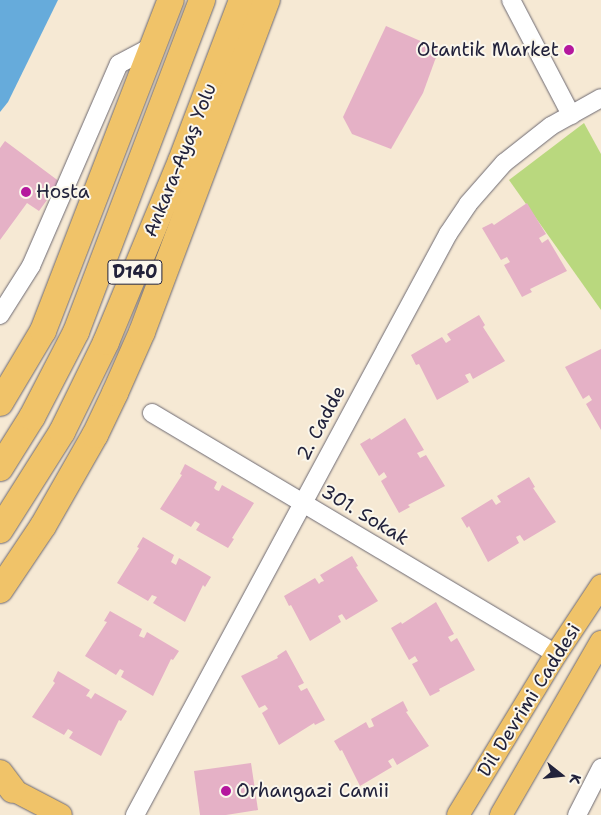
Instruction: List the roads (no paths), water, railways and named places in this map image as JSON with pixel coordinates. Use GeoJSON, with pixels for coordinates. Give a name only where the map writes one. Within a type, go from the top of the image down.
{"type":"FeatureCollection","features":[{"type":"Feature","properties":{"kind":"highway"},"geometry":{"type":"LineString","coordinates":[[0,403],[43,331],[171,0]]}},
{"type":"Feature","properties":{"kind":"highway","name":"Ankara-Ayaş Yolu"},"geometry":{"type":"LineString","coordinates":[[0,468],[32,417],[76,332],[202,0]]}},
{"type":"Feature","properties":{"kind":"highway","name":"Ankara-Ayaş Yolu"},"geometry":{"type":"LineString","coordinates":[[0,530],[62,432],[106,342],[181,161],[242,0]]}},
{"type":"Feature","properties":{"kind":"highway"},"geometry":{"type":"LineString","coordinates":[[0,590],[42,526],[95,435],[115,393],[142,332],[267,0]]}},
{"type":"Feature","properties":{"kind":"main road","name":"Dil Devrimi Caddesi"},"geometry":{"type":"LineString","coordinates":[[458,815],[556,654],[601,586]]}},
{"type":"Feature","properties":{"kind":"main road","name":"Dil Devrimi Caddesi"},"geometry":{"type":"LineString","coordinates":[[501,815],[599,651]]}},
{"type":"Feature","properties":{"kind":"main road"},"geometry":{"type":"LineString","coordinates":[[4,781],[61,815]]}},
{"type":"Feature","properties":{"kind":"street"},"geometry":{"type":"LineString","coordinates":[[511,0],[571,114]]}},
{"type":"Feature","properties":{"kind":"street"},"geometry":{"type":"LineString","coordinates":[[0,315],[32,266],[119,64],[153,46]]}},
{"type":"Feature","properties":{"kind":"street","name":"2. Cadde"},"geometry":{"type":"LineString","coordinates":[[135,815],[424,275],[468,204],[504,163],[544,131],[601,98]]}},
{"type":"Feature","properties":{"kind":"street","name":"301. Sokak"},"geometry":{"type":"LineString","coordinates":[[152,413],[556,654]]}},
{"type":"Feature","properties":{"kind":"street"},"geometry":{"type":"LineString","coordinates":[[577,815],[601,768]]}},
{"type":"Feature","properties":{"kind":"water"},"geometry":{"type":"Polygon","coordinates":[[[0,0],[58,0],[8,102],[0,112],[0,0]]]}},
{"type":"Feature","properties":{"kind":"place","name":"Otantik Market"},"geometry":{"type":"Point","coordinates":[569,50]}},
{"type":"Feature","properties":{"kind":"place","name":"Hosta"},"geometry":{"type":"Point","coordinates":[26,192]}},
{"type":"Feature","properties":{"kind":"place","name":"Orhangazi Camii"},"geometry":{"type":"Point","coordinates":[226,791]}}]}
